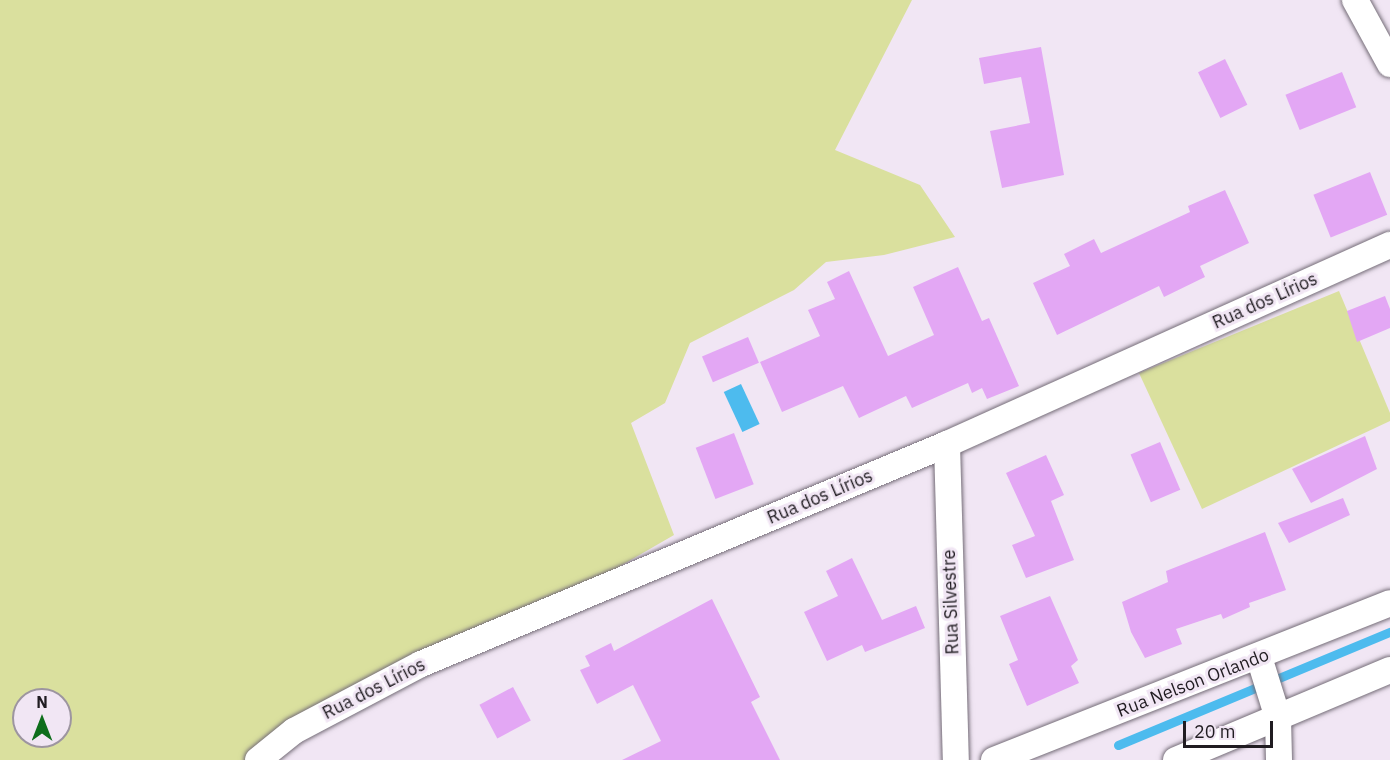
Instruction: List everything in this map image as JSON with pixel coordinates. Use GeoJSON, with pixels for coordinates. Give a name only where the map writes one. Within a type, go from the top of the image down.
{"type":"FeatureCollection","features":[{"type":"Feature","properties":{"kind":"street"},"geometry":{"type":"LineString","coordinates":[[1355,0],[1390,64]]}},
{"type":"Feature","properties":{"kind":"street","name":"Rua dos Lírios"},"geometry":{"type":"LineString","coordinates":[[258,760],[294,731],[421,664],[947,444],[1390,245]]}},
{"type":"Feature","properties":{"kind":"street","name":"Rua Silvestre"},"geometry":{"type":"LineString","coordinates":[[947,444],[956,760]]}},
{"type":"Feature","properties":{"kind":"street","name":"Rua Nelson Orlando"},"geometry":{"type":"LineString","coordinates":[[994,760],[1259,657],[1390,603]]}},
{"type":"Feature","properties":{"kind":"street"},"geometry":{"type":"LineString","coordinates":[[1259,657],[1278,718],[1279,760]]}},
{"type":"Feature","properties":{"kind":"street"},"geometry":{"type":"LineString","coordinates":[[1176,760],[1390,670]]}},
{"type":"Feature","properties":{"kind":"green space"},"geometry":{"type":"Polygon","coordinates":[[[0,0],[912,0],[835,150],[920,185],[955,237],[884,255],[826,262],[794,290],[690,343],[665,403],[631,423],[674,535],[539,613],[261,760],[0,760],[0,0]]]}},
{"type":"Feature","properties":{"kind":"green space"},"geometry":{"type":"Polygon","coordinates":[[[1339,291],[1390,413],[1390,421],[1202,509],[1139,373],[1339,291]]]}},
{"type":"Feature","properties":{"kind":"water"},"geometry":{"type":"Polygon","coordinates":[[[741,384],[760,424],[742,432],[724,392],[741,384]]]}},
{"type":"Feature","properties":{"kind":"building"},"geometry":{"type":"Polygon","coordinates":[[[1041,47],[1064,175],[1002,188],[990,131],[1030,123],[1021,77],[984,84],[979,58],[1041,47]]]}},
{"type":"Feature","properties":{"kind":"building"},"geometry":{"type":"Polygon","coordinates":[[[1225,59],[1247,105],[1220,118],[1198,72],[1225,59]]]}},
{"type":"Feature","properties":{"kind":"building"},"geometry":{"type":"Polygon","coordinates":[[[1342,72],[1356,107],[1300,130],[1285,95],[1342,72]]]}},
{"type":"Feature","properties":{"kind":"building"},"geometry":{"type":"Polygon","coordinates":[[[1370,172],[1387,215],[1331,238],[1313,195],[1370,172]]]}},
{"type":"Feature","properties":{"kind":"building"},"geometry":{"type":"Polygon","coordinates":[[[1225,190],[1249,243],[1200,266],[1205,277],[1164,297],[1159,286],[1057,335],[1033,283],[1070,266],[1064,254],[1094,239],[1101,253],[1190,212],[1188,206],[1225,190]]]}},
{"type":"Feature","properties":{"kind":"building"},"geometry":{"type":"Polygon","coordinates":[[[958,267],[982,321],[989,318],[1019,386],[987,399],[982,388],[972,393],[968,383],[912,408],[906,396],[859,418],[843,386],[782,412],[760,362],[820,336],[808,310],[835,299],[827,282],[849,271],[888,356],[934,335],[913,287],[958,267]]]}},
{"type":"Feature","properties":{"kind":"building"},"geometry":{"type":"Polygon","coordinates":[[[1385,296],[1390,309],[1390,328],[1357,342],[1347,311],[1385,296]]]}},
{"type":"Feature","properties":{"kind":"building"},"geometry":{"type":"Polygon","coordinates":[[[748,337],[759,363],[713,382],[702,357],[748,337]]]}},
{"type":"Feature","properties":{"kind":"building"},"geometry":{"type":"Polygon","coordinates":[[[734,433],[754,484],[715,499],[696,448],[734,433]]]}},
{"type":"Feature","properties":{"kind":"building"},"geometry":{"type":"Polygon","coordinates":[[[1365,436],[1377,469],[1311,503],[1292,469],[1365,436]]]}},
{"type":"Feature","properties":{"kind":"building"},"geometry":{"type":"Polygon","coordinates":[[[1160,442],[1180,490],[1151,502],[1131,455],[1160,442]]]}},
{"type":"Feature","properties":{"kind":"building"},"geometry":{"type":"Polygon","coordinates":[[[1046,455],[1064,495],[1051,501],[1074,560],[1026,578],[1012,545],[1035,536],[1006,473],[1046,455]]]}},
{"type":"Feature","properties":{"kind":"building"},"geometry":{"type":"Polygon","coordinates":[[[1343,498],[1350,515],[1289,543],[1278,523],[1343,498]]]}},
{"type":"Feature","properties":{"kind":"building"},"geometry":{"type":"Polygon","coordinates":[[[1265,532],[1286,590],[1249,603],[1250,607],[1223,619],[1221,614],[1176,629],[1182,644],[1145,658],[1131,632],[1122,602],[1168,582],[1166,571],[1265,532]]]}},
{"type":"Feature","properties":{"kind":"building"},"geometry":{"type":"Polygon","coordinates":[[[852,558],[882,620],[916,606],[925,628],[865,652],[862,645],[827,661],[804,612],[838,596],[826,571],[852,558]]]}},
{"type":"Feature","properties":{"kind":"building"},"geometry":{"type":"Polygon","coordinates":[[[1050,596],[1078,660],[1071,666],[1079,683],[1027,706],[1009,664],[1018,660],[1000,616],[1050,596]]]}},
{"type":"Feature","properties":{"kind":"building"},"geometry":{"type":"Polygon","coordinates":[[[712,599],[760,697],[751,702],[780,760],[622,760],[661,741],[633,685],[597,704],[580,670],[590,666],[585,656],[611,643],[614,651],[712,599]]]}},
{"type":"Feature","properties":{"kind":"building"},"geometry":{"type":"Polygon","coordinates":[[[513,687],[531,721],[497,738],[479,705],[513,687]]]}},
{"type":"Feature","properties":{"kind":"waterway"},"geometry":{"type":"LineString","coordinates":[[1118,745],[1390,632]]}}]}
